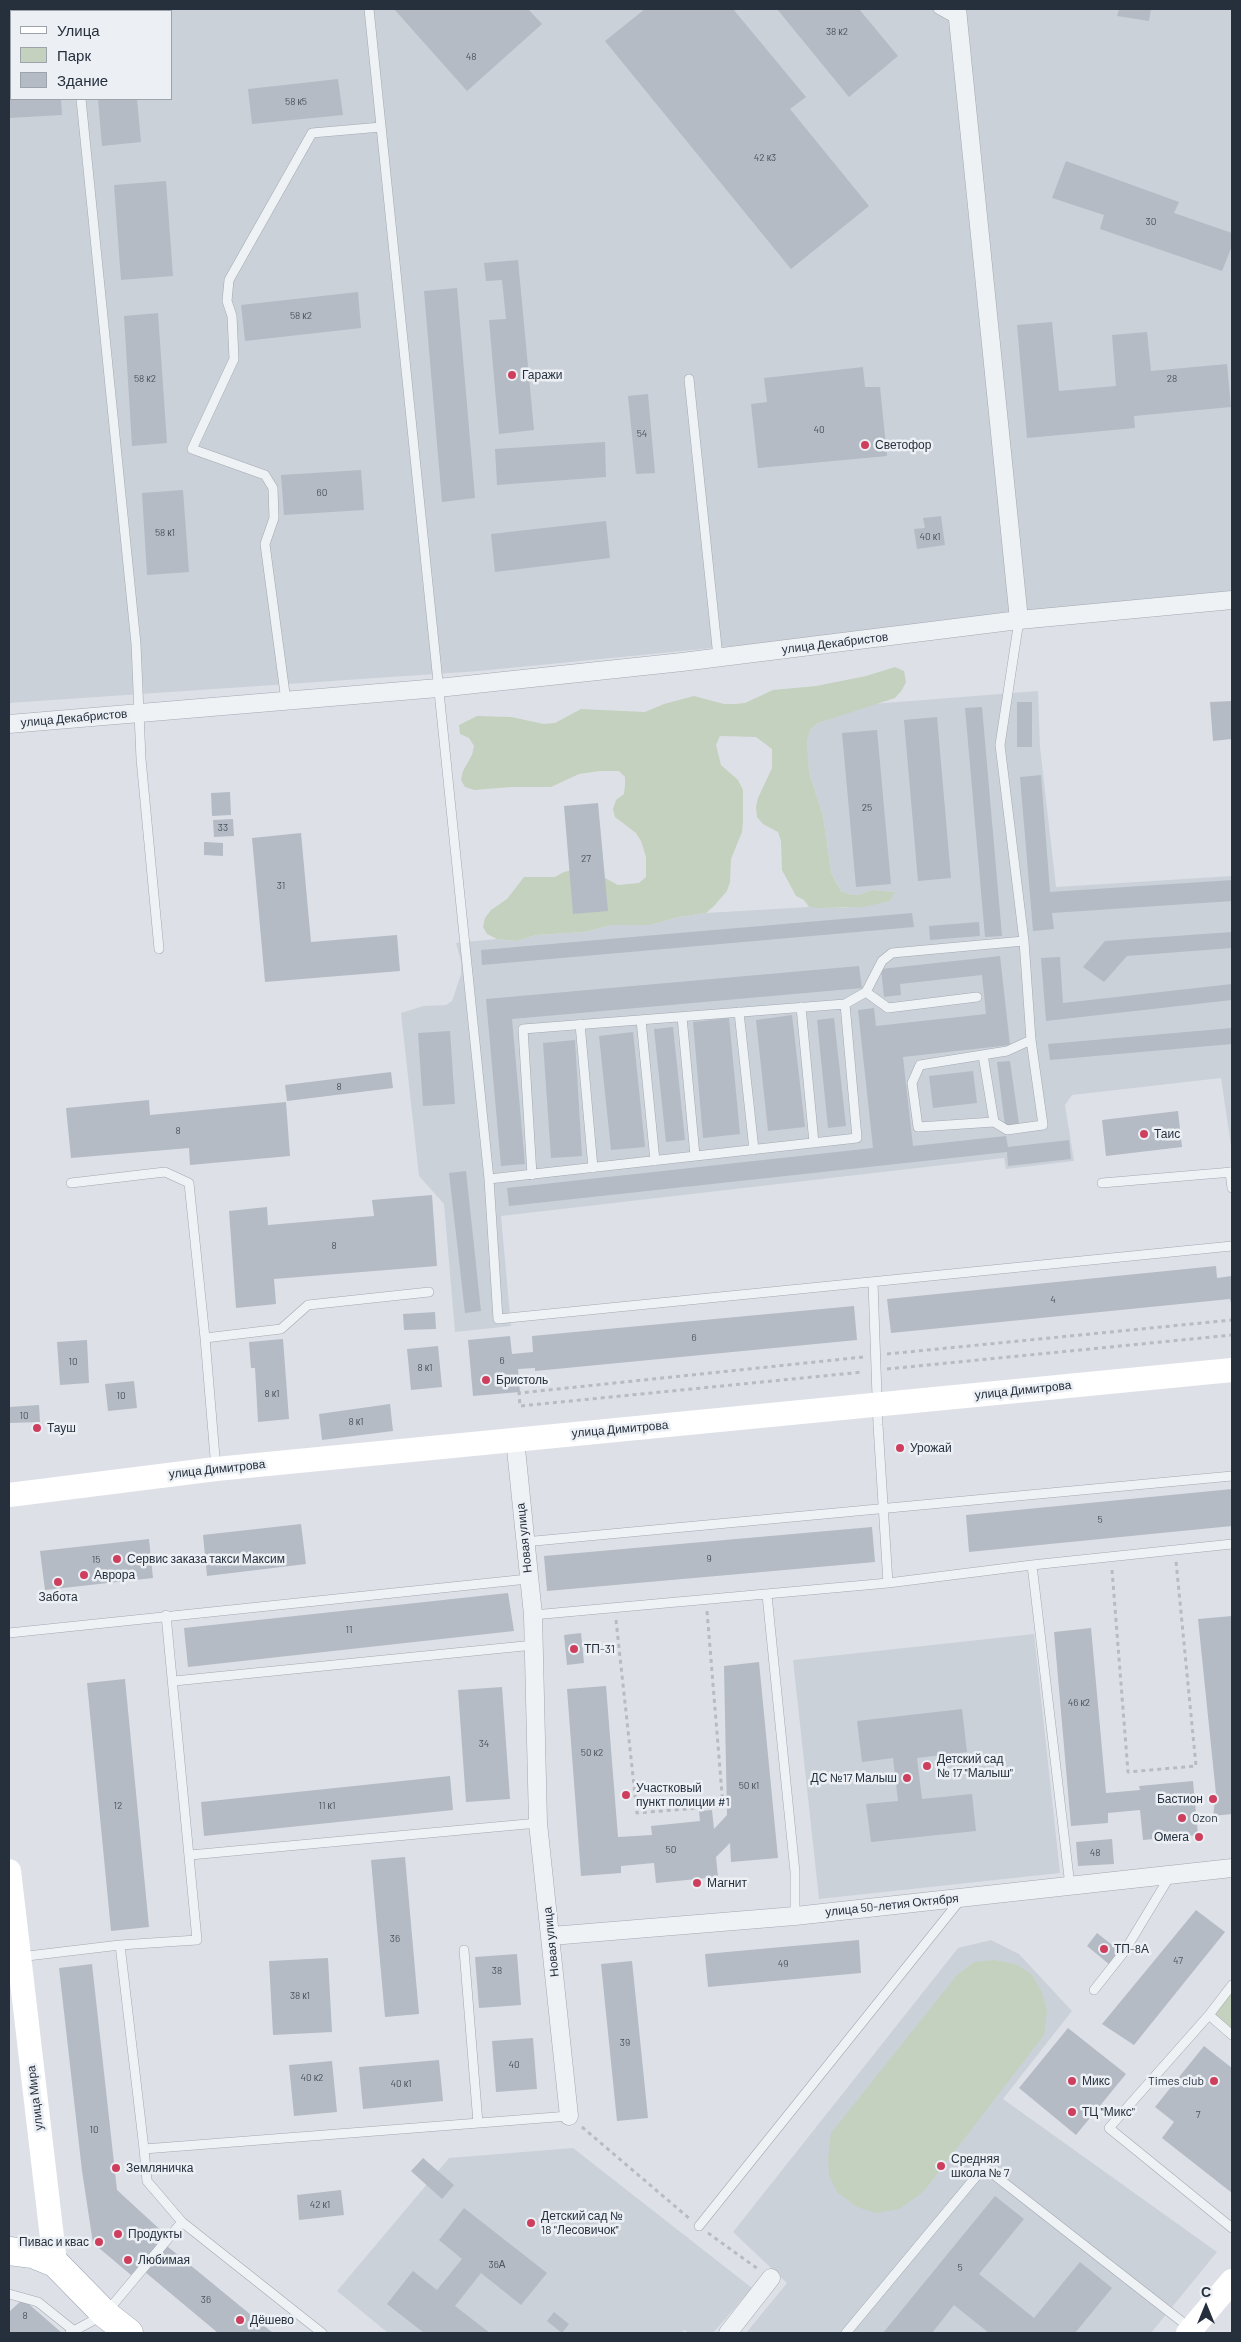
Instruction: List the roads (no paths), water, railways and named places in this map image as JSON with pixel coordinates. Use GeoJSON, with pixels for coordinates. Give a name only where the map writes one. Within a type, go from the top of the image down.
{"type":"FeatureCollection","features":[{"type":"Feature","properties":{"kind":"main road"},"geometry":{"type":"LineString","coordinates":[[9,2251],[33,2254],[55,2263],[105,2314],[129,2333]]}},
{"type":"Feature","properties":{"kind":"street"},"geometry":{"type":"LineString","coordinates":[[958,14],[1019,620]]}},
{"type":"Feature","properties":{"kind":"street","name":"улица Декабристов"},"geometry":{"type":"LineString","coordinates":[[9,724],[438,688],[718,657],[1019,620],[1232,600]]}},
{"type":"Feature","properties":{"kind":"street","name":"улица Димитрова"},"geometry":{"type":"LineString","coordinates":[[9,1495],[216,1469],[1232,1370]]}},
{"type":"Feature","properties":{"kind":"street","name":"Новая улица"},"geometry":{"type":"LineString","coordinates":[[515,1439],[524,1542],[533,1614],[538,1823],[569,2116]]}},
{"type":"Feature","properties":{"kind":"street","name":"улица 50-летия Октября"},"geometry":{"type":"LineString","coordinates":[[551,1936],[794,1916],[1232,1868]]}},
{"type":"Feature","properties":{"kind":"street","name":"улица Мира"},"geometry":{"type":"LineString","coordinates":[[9,1871],[14,1944],[55,2263]]}},
{"type":"Feature","properties":{"kind":"street"},"geometry":{"type":"LineString","coordinates":[[728,2333],[771,2278]]}},
{"type":"Feature","properties":{"kind":"street"},"geometry":{"type":"LineString","coordinates":[[1189,2331],[1232,2281]]}},
{"type":"Feature","properties":{"kind":"lane"},"geometry":{"type":"LineString","coordinates":[[369,9],[489,1179],[498,1319],[1232,1246]]}},
{"type":"Feature","properties":{"kind":"lane"},"geometry":{"type":"LineString","coordinates":[[938,9],[958,14]]}},
{"type":"Feature","properties":{"kind":"lane"},"geometry":{"type":"LineString","coordinates":[[80,100],[136,644],[141,759],[159,949]]}},
{"type":"Feature","properties":{"kind":"lane"},"geometry":{"type":"LineString","coordinates":[[286,701],[265,544],[274,518],[274,488],[265,475],[192,449],[234,359],[232,316],[226,301],[229,280],[312,132],[381,127]]}},
{"type":"Feature","properties":{"kind":"lane"},"geometry":{"type":"LineString","coordinates":[[689,379],[718,657]]}},
{"type":"Feature","properties":{"kind":"lane"},"geometry":{"type":"LineString","coordinates":[[1019,620],[1000,745],[1024,941],[1031,1040],[1043,1125],[1007,1130],[994,1122],[918,1127],[912,1083],[920,1064],[1007,1051],[1031,1040]]}},
{"type":"Feature","properties":{"kind":"lane"},"geometry":{"type":"LineString","coordinates":[[532,1175],[523,1029],[845,1004],[866,992],[882,961],[892,953],[1024,941]]}},
{"type":"Feature","properties":{"kind":"lane"},"geometry":{"type":"LineString","coordinates":[[866,992],[888,1008],[977,997]]}},
{"type":"Feature","properties":{"kind":"lane"},"geometry":{"type":"LineString","coordinates":[[489,1179],[858,1138],[845,1004]]}},
{"type":"Feature","properties":{"kind":"lane"},"geometry":{"type":"LineString","coordinates":[[801,1007],[814,1143]]}},
{"type":"Feature","properties":{"kind":"lane"},"geometry":{"type":"LineString","coordinates":[[739,1012],[754,1150]]}},
{"type":"Feature","properties":{"kind":"lane"},"geometry":{"type":"LineString","coordinates":[[682,1017],[695,1156]]}},
{"type":"Feature","properties":{"kind":"lane"},"geometry":{"type":"LineString","coordinates":[[641,1020],[655,1161]]}},
{"type":"Feature","properties":{"kind":"lane"},"geometry":{"type":"LineString","coordinates":[[580,1024],[593,1168]]}},
{"type":"Feature","properties":{"kind":"lane"},"geometry":{"type":"LineString","coordinates":[[983,1055],[994,1122]]}},
{"type":"Feature","properties":{"kind":"lane"},"geometry":{"type":"LineString","coordinates":[[71,1183],[165,1172],[189,1183],[216,1469]]}},
{"type":"Feature","properties":{"kind":"lane"},"geometry":{"type":"LineString","coordinates":[[1102,1183],[1231,1172],[1232,1188]]}},
{"type":"Feature","properties":{"kind":"lane"},"geometry":{"type":"LineString","coordinates":[[873,1282],[878,1425],[888,1583]]}},
{"type":"Feature","properties":{"kind":"lane"},"geometry":{"type":"LineString","coordinates":[[205,1338],[281,1329],[308,1306],[430,1292]]}},
{"type":"Feature","properties":{"kind":"lane"},"geometry":{"type":"LineString","coordinates":[[524,1542],[1232,1476]]}},
{"type":"Feature","properties":{"kind":"lane"},"geometry":{"type":"LineString","coordinates":[[533,1614],[888,1583],[1032,1565],[1232,1544]]}},
{"type":"Feature","properties":{"kind":"lane"},"geometry":{"type":"LineString","coordinates":[[1032,1565],[1070,1886]]}},
{"type":"Feature","properties":{"kind":"lane"},"geometry":{"type":"LineString","coordinates":[[9,1632],[528,1579]]}},
{"type":"Feature","properties":{"kind":"lane"},"geometry":{"type":"LineString","coordinates":[[767,1595],[795,1872],[794,1916]]}},
{"type":"Feature","properties":{"kind":"lane"},"geometry":{"type":"LineString","coordinates":[[14,1944],[120,1945],[197,1940],[174,1680],[166,1615]]}},
{"type":"Feature","properties":{"kind":"lane"},"geometry":{"type":"LineString","coordinates":[[174,1680],[534,1645]]}},
{"type":"Feature","properties":{"kind":"lane"},"geometry":{"type":"LineString","coordinates":[[190,1855],[538,1823]]}},
{"type":"Feature","properties":{"kind":"lane"},"geometry":{"type":"LineString","coordinates":[[1094,1990],[1124,1952],[1170,1876]]}},
{"type":"Feature","properties":{"kind":"lane"},"geometry":{"type":"LineString","coordinates":[[699,2226],[962,1897]]}},
{"type":"Feature","properties":{"kind":"lane"},"geometry":{"type":"LineString","coordinates":[[120,1945],[147,2181],[182,2222],[322,2333]]}},
{"type":"Feature","properties":{"kind":"lane"},"geometry":{"type":"LineString","coordinates":[[464,1950],[478,2123]]}},
{"type":"Feature","properties":{"kind":"lane"},"geometry":{"type":"LineString","coordinates":[[1232,1985],[1209,2015],[1109,2128],[1232,2228]]}},
{"type":"Feature","properties":{"kind":"lane"},"geometry":{"type":"LineString","coordinates":[[1209,2015],[1232,2035]]}},
{"type":"Feature","properties":{"kind":"lane"},"geometry":{"type":"LineString","coordinates":[[144,2149],[569,2116]]}},
{"type":"Feature","properties":{"kind":"lane"},"geometry":{"type":"LineString","coordinates":[[846,2333],[984,2167],[1189,2331]]}},
{"type":"Feature","properties":{"kind":"lane"},"geometry":{"type":"LineString","coordinates":[[9,2294],[38,2302],[72,2332],[105,2314],[182,2222]]}},
{"type":"Feature","properties":{"kind":"place","name":"Гаражи"},"geometry":{"type":"Point","coordinates":[512,375]}},
{"type":"Feature","properties":{"kind":"place","name":"Светофор"},"geometry":{"type":"Point","coordinates":[865,445]}},
{"type":"Feature","properties":{"kind":"place","name":"Таис"},"geometry":{"type":"Point","coordinates":[1144,1134]}},
{"type":"Feature","properties":{"kind":"place","name":"Бристоль"},"geometry":{"type":"Point","coordinates":[486,1380]}},
{"type":"Feature","properties":{"kind":"place","name":"Тауш"},"geometry":{"type":"Point","coordinates":[37,1428]}},
{"type":"Feature","properties":{"kind":"place","name":"Урожай"},"geometry":{"type":"Point","coordinates":[900,1448]}},
{"type":"Feature","properties":{"kind":"place","name":"Сервис заказа такси Максим"},"geometry":{"type":"Point","coordinates":[117,1559]}},
{"type":"Feature","properties":{"kind":"place","name":"Аврора"},"geometry":{"type":"Point","coordinates":[84,1575]}},
{"type":"Feature","properties":{"kind":"place","name":"Забота"},"geometry":{"type":"Point","coordinates":[58,1582]}},
{"type":"Feature","properties":{"kind":"place","name":"ТП-31"},"geometry":{"type":"Point","coordinates":[574,1649]}},
{"type":"Feature","properties":{"kind":"place","name":"Детский сад № 17 \"Малыш\""},"geometry":{"type":"Point","coordinates":[927,1766]}},
{"type":"Feature","properties":{"kind":"place","name":"ДС №17 Малыш"},"geometry":{"type":"Point","coordinates":[907,1778]}},
{"type":"Feature","properties":{"kind":"place","name":"Участковый пункт полиции #1"},"geometry":{"type":"Point","coordinates":[626,1795]}},
{"type":"Feature","properties":{"kind":"place","name":"Бастион"},"geometry":{"type":"Point","coordinates":[1213,1799]}},
{"type":"Feature","properties":{"kind":"place","name":"Ozon"},"geometry":{"type":"Point","coordinates":[1182,1818]}},
{"type":"Feature","properties":{"kind":"place","name":"Омега"},"geometry":{"type":"Point","coordinates":[1199,1837]}},
{"type":"Feature","properties":{"kind":"place","name":"Магнит"},"geometry":{"type":"Point","coordinates":[697,1883]}},
{"type":"Feature","properties":{"kind":"place","name":"ТП-8А"},"geometry":{"type":"Point","coordinates":[1104,1949]}},
{"type":"Feature","properties":{"kind":"place","name":"Микс"},"geometry":{"type":"Point","coordinates":[1072,2081]}},
{"type":"Feature","properties":{"kind":"place","name":"Times club"},"geometry":{"type":"Point","coordinates":[1214,2081]}},
{"type":"Feature","properties":{"kind":"place","name":"ТЦ \"Микс\""},"geometry":{"type":"Point","coordinates":[1072,2112]}},
{"type":"Feature","properties":{"kind":"place","name":"Средняя школа № 7"},"geometry":{"type":"Point","coordinates":[941,2166]}},
{"type":"Feature","properties":{"kind":"place","name":"Земляничка"},"geometry":{"type":"Point","coordinates":[116,2168]}},
{"type":"Feature","properties":{"kind":"place","name":"Детский сад № 18 \"Лесовичок\""},"geometry":{"type":"Point","coordinates":[531,2223]}},
{"type":"Feature","properties":{"kind":"place","name":"Продукты"},"geometry":{"type":"Point","coordinates":[118,2234]}},
{"type":"Feature","properties":{"kind":"place","name":"Пивас и квас"},"geometry":{"type":"Point","coordinates":[99,2242]}},
{"type":"Feature","properties":{"kind":"place","name":"Любимая"},"geometry":{"type":"Point","coordinates":[128,2260]}},
{"type":"Feature","properties":{"kind":"place","name":"Дёшево"},"geometry":{"type":"Point","coordinates":[240,2320]}}]}
